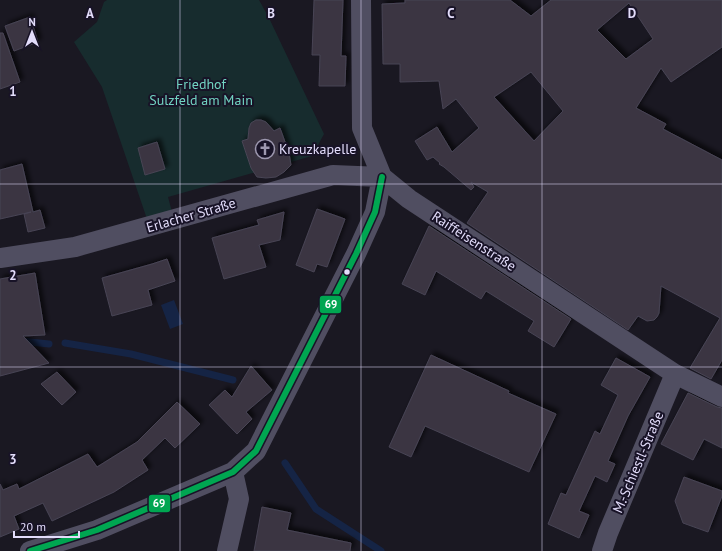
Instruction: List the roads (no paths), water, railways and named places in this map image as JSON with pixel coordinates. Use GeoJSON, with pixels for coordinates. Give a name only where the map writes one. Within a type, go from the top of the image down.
{"type":"FeatureCollection","features":[{"type":"Feature","properties":{"kind":"street","name":"Raiffeisenstraße"},"geometry":{"type":"LineString","coordinates":[[360,0],[362,128],[382,177],[409,199],[675,374],[722,398]]}},
{"type":"Feature","properties":{"kind":"street","name":"Erlacher Straße"},"geometry":{"type":"LineString","coordinates":[[0,258],[75,247],[334,175],[382,177]]}},
{"type":"Feature","properties":{"kind":"street"},"geometry":{"type":"LineString","coordinates":[[30,551],[97,530],[233,472],[256,451],[356,254],[375,212],[382,177]]}},
{"type":"Feature","properties":{"kind":"street","name":"M.-Schiestl-Straße"},"geometry":{"type":"LineString","coordinates":[[602,551],[608,533],[675,374]]}},
{"type":"Feature","properties":{"kind":"street"},"geometry":{"type":"LineString","coordinates":[[227,551],[240,499],[233,472]]}},
{"type":"Feature","properties":{"kind":"water"},"geometry":{"type":"Polygon","coordinates":[[[174,300],[183,324],[170,329],[161,305],[174,300]]]}},
{"type":"Feature","properties":{"kind":"waterway"},"geometry":{"type":"LineString","coordinates":[[20,341],[49,344]]}},
{"type":"Feature","properties":{"kind":"waterway"},"geometry":{"type":"LineString","coordinates":[[65,343],[131,354],[233,380]]}},
{"type":"Feature","properties":{"kind":"waterway"},"geometry":{"type":"LineString","coordinates":[[285,463],[316,509],[381,551]]}},
{"type":"Feature","properties":{"kind":"place","name":"Kreuzkapelle"},"geometry":{"type":"Point","coordinates":[265,149]}},
{"type":"Feature","properties":{"kind":"park label","name":"Friedhof Sulzfeld am Main"},"geometry":{"type":"Point","coordinates":[201,92]}}]}
